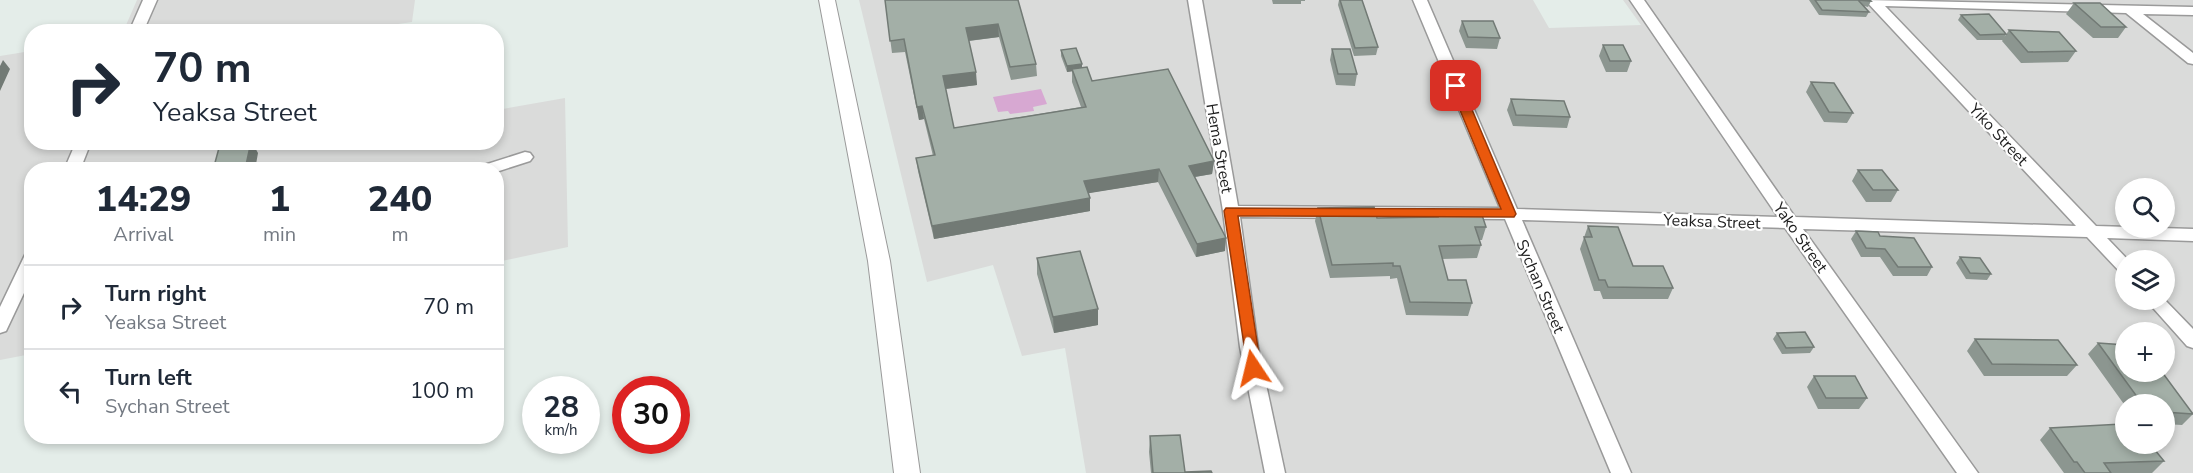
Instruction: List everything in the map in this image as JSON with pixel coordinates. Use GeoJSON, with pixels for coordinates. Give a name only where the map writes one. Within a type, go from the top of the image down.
{"type":"FeatureCollection","features":[{"type":"Feature","properties":{"kind":"street"},"geometry":{"type":"LineString","coordinates":[[140,24],[150,0]]}},
{"type":"Feature","properties":{"kind":"street"},"geometry":{"type":"LineString","coordinates":[[827,0],[879,261],[907,473]]}},
{"type":"Feature","properties":{"kind":"street","name":"Hema Street"},"geometry":{"type":"LineString","coordinates":[[1195,0],[1231,211],[1249,347],[1275,473]]}},
{"type":"Feature","properties":{"kind":"street","name":"Sychan Street"},"geometry":{"type":"LineString","coordinates":[[1420,0],[1621,473]]}},
{"type":"Feature","properties":{"kind":"street","name":"Yako Street"},"geometry":{"type":"LineString","coordinates":[[1637,0],[1791,224],[1968,473]]}},
{"type":"Feature","properties":{"kind":"street"},"geometry":{"type":"LineString","coordinates":[[2118,0],[2193,60]]}},
{"type":"Feature","properties":{"kind":"street"},"geometry":{"type":"LineString","coordinates":[[1873,1],[2193,11]]}},
{"type":"Feature","properties":{"kind":"street","name":"Yiko Street"},"geometry":{"type":"LineString","coordinates":[[1873,1],[2115,256]]}},
{"type":"Feature","properties":{"kind":"street"},"geometry":{"type":"LineString","coordinates":[[504,164],[525,157]]}},
{"type":"Feature","properties":{"kind":"street","name":"Yeaksa Street"},"geometry":{"type":"LineString","coordinates":[[1231,211],[1510,214],[2193,235]]}},
{"type":"Feature","properties":{"kind":"street"},"geometry":{"type":"LineString","coordinates":[[0,326],[24,274]]}},
{"type":"Feature","properties":{"kind":"street"},"geometry":{"type":"LineString","coordinates":[[2164,310],[2193,341]]}},
{"type":"Feature","properties":{"kind":"shaded area"},"geometry":{"type":"Polygon","coordinates":[[[137,0],[415,0],[412,22],[398,24],[126,24],[137,0]]]}},
{"type":"Feature","properties":{"kind":"shaded area"},"geometry":{"type":"Polygon","coordinates":[[[859,0],[1533,0],[1549,28],[1641,25],[1623,0],[2193,0],[2193,473],[1086,473],[1065,348],[1022,356],[993,265],[927,282],[859,0]]]}},
{"type":"Feature","properties":{"kind":"shaded area"},"geometry":{"type":"Polygon","coordinates":[[[24,52],[24,150],[504,150],[504,109],[565,98],[568,247],[504,261],[504,162],[24,162],[24,355],[0,360],[0,56],[24,52]]]}},
{"type":"Feature","properties":{"kind":"shaded area"},"geometry":{"type":"Polygon","coordinates":[[[1041,89],[1047,104],[1033,107],[1034,111],[1010,114],[1008,111],[998,112],[993,97],[1041,89]]]}},
{"type":"Feature","properties":{"kind":"building"},"geometry":{"type":"Polygon","coordinates":[[[885,0],[1018,0],[1036,64],[1010,67],[998,24],[966,28],[976,72],[943,76],[954,128],[1086,107],[1072,69],[1087,67],[1092,81],[1168,69],[1214,161],[1189,166],[1226,238],[1197,244],[1159,169],[1084,181],[1090,198],[932,226],[916,158],[935,155],[922,106],[917,107],[904,39],[890,41],[885,0]]]}},
{"type":"Feature","properties":{"kind":"building"},"geometry":{"type":"Polygon","coordinates":[[[1340,0],[1362,0],[1378,47],[1355,48],[1340,0]]]}},
{"type":"Feature","properties":{"kind":"building"},"geometry":{"type":"Polygon","coordinates":[[[1815,0],[1858,0],[1869,12],[1822,10],[1815,0]]]}},
{"type":"Feature","properties":{"kind":"building"},"geometry":{"type":"Polygon","coordinates":[[[2074,3],[2100,3],[2126,27],[2101,27],[2074,3]]]}},
{"type":"Feature","properties":{"kind":"building"},"geometry":{"type":"Polygon","coordinates":[[[1989,14],[2006,34],[1980,35],[1961,15],[1989,14]]]}},
{"type":"Feature","properties":{"kind":"building"},"geometry":{"type":"Polygon","coordinates":[[[1462,21],[1493,21],[1500,38],[1468,37],[1462,21]]]}},
{"type":"Feature","properties":{"kind":"building"},"geometry":{"type":"Polygon","coordinates":[[[2009,30],[2059,32],[2076,51],[2028,52],[2009,30]]]}},
{"type":"Feature","properties":{"kind":"building"},"geometry":{"type":"Polygon","coordinates":[[[1603,45],[1623,45],[1631,61],[1610,61],[1603,45]]]}},
{"type":"Feature","properties":{"kind":"building"},"geometry":{"type":"Polygon","coordinates":[[[1076,48],[1082,64],[1067,66],[1061,50],[1076,48]]]}},
{"type":"Feature","properties":{"kind":"building"},"geometry":{"type":"Polygon","coordinates":[[[1332,49],[1350,49],[1357,74],[1338,74],[1332,49]]]}},
{"type":"Feature","properties":{"kind":"building"},"geometry":{"type":"Polygon","coordinates":[[[1811,82],[1834,83],[1853,113],[1829,112],[1811,82]]]}},
{"type":"Feature","properties":{"kind":"building"},"geometry":{"type":"Polygon","coordinates":[[[1511,99],[1564,101],[1570,117],[1516,115],[1511,99]]]}},
{"type":"Feature","properties":{"kind":"building"},"geometry":{"type":"Polygon","coordinates":[[[218,150],[249,150],[247,162],[215,162],[218,150]]]}},
{"type":"Feature","properties":{"kind":"building"},"geometry":{"type":"Polygon","coordinates":[[[1858,170],[1882,170],[1898,190],[1873,190],[1858,170]]]}},
{"type":"Feature","properties":{"kind":"building"},"geometry":{"type":"Polygon","coordinates":[[[1374,207],[1377,218],[1438,217],[1436,211],[1481,212],[1486,227],[1475,227],[1481,245],[1439,246],[1448,280],[1466,280],[1472,303],[1410,302],[1400,266],[1393,266],[1393,263],[1332,265],[1318,208],[1374,207]]]}},
{"type":"Feature","properties":{"kind":"building"},"geometry":{"type":"Polygon","coordinates":[[[1588,226],[1618,227],[1633,266],[1663,266],[1673,288],[1608,287],[1605,280],[1599,280],[1584,237],[1592,237],[1588,226]]]}},
{"type":"Feature","properties":{"kind":"building"},"geometry":{"type":"Polygon","coordinates":[[[1856,231],[1878,232],[1880,236],[1914,238],[1932,267],[1898,267],[1885,249],[1866,248],[1856,231]]]}},
{"type":"Feature","properties":{"kind":"building"},"geometry":{"type":"Polygon","coordinates":[[[1080,251],[1098,309],[1053,317],[1037,258],[1080,251]]]}},
{"type":"Feature","properties":{"kind":"building"},"geometry":{"type":"Polygon","coordinates":[[[1960,257],[1980,258],[1991,274],[1970,273],[1960,257]]]}},
{"type":"Feature","properties":{"kind":"building"},"geometry":{"type":"Polygon","coordinates":[[[1805,332],[1814,347],[1786,348],[1777,333],[1805,332]]]}},
{"type":"Feature","properties":{"kind":"building"},"geometry":{"type":"Polygon","coordinates":[[[1975,339],[2058,340],[2077,365],[1992,364],[1975,339]]]}},
{"type":"Feature","properties":{"kind":"building"},"geometry":{"type":"Polygon","coordinates":[[[2098,343],[2115,344],[2115,366],[2098,343]]]}},
{"type":"Feature","properties":{"kind":"building"},"geometry":{"type":"Polygon","coordinates":[[[1814,376],[1855,376],[1867,398],[1826,398],[1814,376]]]}},
{"type":"Feature","properties":{"kind":"building"},"geometry":{"type":"Polygon","coordinates":[[[2126,382],[2169,382],[2193,414],[2175,413],[2175,394],[2135,394],[2126,382]]]}},
{"type":"Feature","properties":{"kind":"building"},"geometry":{"type":"Polygon","coordinates":[[[2115,424],[2115,454],[2158,454],[2164,461],[2104,463],[2111,473],[2085,473],[2077,462],[2074,462],[2050,428],[2115,424]]]}},
{"type":"Feature","properties":{"kind":"building"},"geometry":{"type":"Polygon","coordinates":[[[1180,435],[1185,472],[1211,471],[1212,473],[1153,473],[1150,436],[1180,435]]]}},
{"type":"Feature","properties":{"kind":"route"},"geometry":{"type":"LineString","coordinates":[[1253,368],[1231,211],[1510,214],[1456,86]]}}]}
